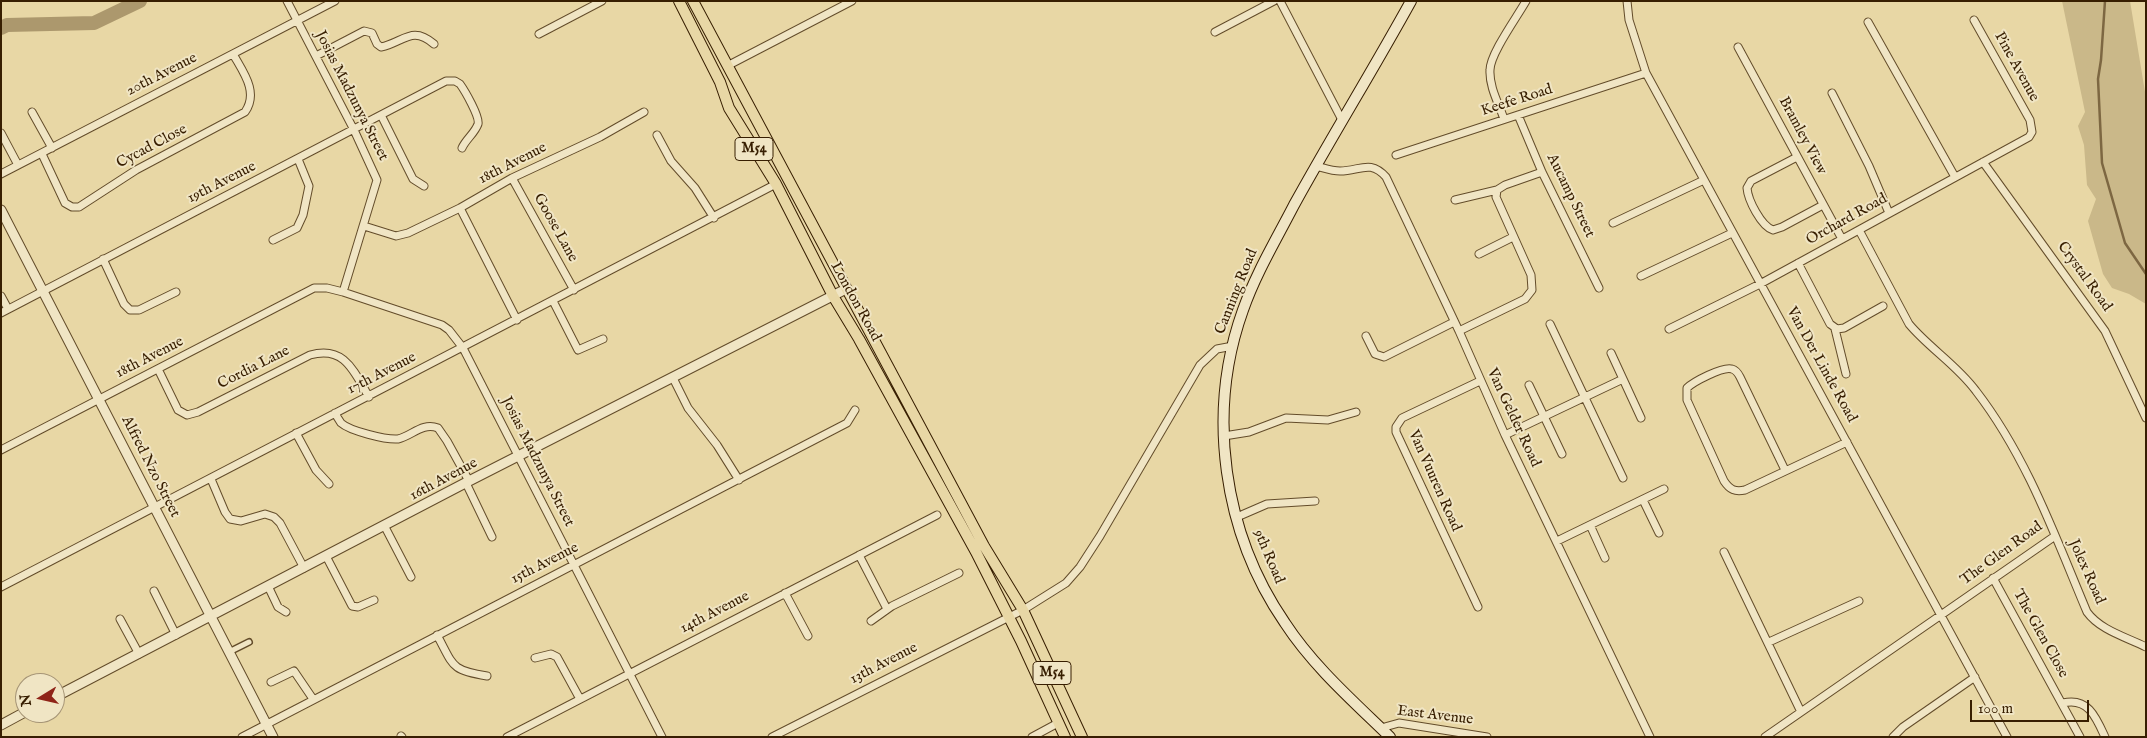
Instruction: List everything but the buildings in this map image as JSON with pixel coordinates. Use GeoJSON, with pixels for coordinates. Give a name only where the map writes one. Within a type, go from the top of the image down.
{"type":"FeatureCollection","features":[{"type":"Feature","properties":{"kind":"main road","name":"London Road"},"geometry":{"type":"LineString","coordinates":[[679,1],[720,82],[729,108],[776,184],[833,296],[868,356],[1009,616]]}},
{"type":"Feature","properties":{"kind":"main road","name":"London Road"},"geometry":{"type":"LineString","coordinates":[[693,1],[993,563],[1023,610]]}},
{"type":"Feature","properties":{"kind":"main road","name":"Canning Road"},"geometry":{"type":"LineString","coordinates":[[1233,346],[1243,310],[1256,277],[1316,166],[1411,1]]}},
{"type":"Feature","properties":{"kind":"main road","name":"9th Road"},"geometry":{"type":"LineString","coordinates":[[1233,346],[1226,393],[1224,459],[1243,541],[1256,573],[1284,622],[1324,671],[1390,737]]}},
{"type":"Feature","properties":{"kind":"main road","name":"M54"},"geometry":{"type":"LineString","coordinates":[[1023,610],[1082,737]]}},
{"type":"Feature","properties":{"kind":"main road","name":"M54"},"geometry":{"type":"LineString","coordinates":[[1009,616],[1065,737]]}},
{"type":"Feature","properties":{"kind":"street","name":"Josias Madzunya Street"},"geometry":{"type":"LineString","coordinates":[[287,1],[354,130],[377,180],[343,292]]}},
{"type":"Feature","properties":{"kind":"street","name":"20th Avenue"},"geometry":{"type":"LineString","coordinates":[[1,174],[334,1]]}},
{"type":"Feature","properties":{"kind":"street"},"geometry":{"type":"LineString","coordinates":[[539,34],[602,1]]}},
{"type":"Feature","properties":{"kind":"street"},"geometry":{"type":"LineString","coordinates":[[727,66],[852,1]]}},
{"type":"Feature","properties":{"kind":"street"},"geometry":{"type":"LineString","coordinates":[[1215,32],[1274,1]]}},
{"type":"Feature","properties":{"kind":"street"},"geometry":{"type":"LineString","coordinates":[[1280,1],[1342,120]]}},
{"type":"Feature","properties":{"kind":"street"},"geometry":{"type":"LineString","coordinates":[[1504,119],[1492,86],[1490,65],[1495,53],[1526,1]]}},
{"type":"Feature","properties":{"kind":"street","name":"Van Der Linde Road"},"geometry":{"type":"LineString","coordinates":[[1627,1],[1631,26],[1646,74],[2007,737]]}},
{"type":"Feature","properties":{"kind":"street","name":"Pine Avenue"},"geometry":{"type":"LineString","coordinates":[[1974,20],[2030,120],[2032,128]]}},
{"type":"Feature","properties":{"kind":"street"},"geometry":{"type":"LineString","coordinates":[[1868,22],[1955,177]]}},
{"type":"Feature","properties":{"kind":"street"},"geometry":{"type":"LineString","coordinates":[[316,56],[366,31],[372,33],[377,44],[381,47],[416,35],[424,37],[434,44]]}},
{"type":"Feature","properties":{"kind":"street","name":"Bramley View"},"geometry":{"type":"LineString","coordinates":[[1738,47],[1842,239]]}},
{"type":"Feature","properties":{"kind":"street","name":"Cycad Close"},"geometry":{"type":"LineString","coordinates":[[42,154],[66,203],[72,207],[79,207],[136,170],[245,112],[250,103],[251,92],[249,84],[233,54]]}},
{"type":"Feature","properties":{"kind":"street","name":"Keefe Road"},"geometry":{"type":"LineString","coordinates":[[1396,155],[1646,74]]}},
{"type":"Feature","properties":{"kind":"street","name":"19th Avenue"},"geometry":{"type":"LineString","coordinates":[[4,311],[444,82],[455,81],[461,86],[478,120],[475,129],[466,138],[462,148]]}},
{"type":"Feature","properties":{"kind":"street"},"geometry":{"type":"LineString","coordinates":[[1832,93],[1869,166],[1889,213]]}},
{"type":"Feature","properties":{"kind":"street"},"geometry":{"type":"LineString","coordinates":[[32,112],[52,148]]}},
{"type":"Feature","properties":{"kind":"street","name":"18th Avenue"},"geometry":{"type":"LineString","coordinates":[[364,226],[400,236],[460,208],[512,178],[600,137],[644,112]]}},
{"type":"Feature","properties":{"kind":"street"},"geometry":{"type":"LineString","coordinates":[[381,115],[413,179],[424,186]]}},
{"type":"Feature","properties":{"kind":"street","name":"Aucamp Street"},"geometry":{"type":"LineString","coordinates":[[1518,115],[1542,172],[1599,288]]}},
{"type":"Feature","properties":{"kind":"street","name":"Orchard Road"},"geometry":{"type":"LineString","coordinates":[[1668,329],[1760,284],[2026,140],[2031,134],[2032,128]]}},
{"type":"Feature","properties":{"kind":"street"},"geometry":{"type":"LineString","coordinates":[[1,133],[18,165]]}},
{"type":"Feature","properties":{"kind":"street"},"geometry":{"type":"LineString","coordinates":[[657,135],[672,161],[696,188],[714,218]]}},
{"type":"Feature","properties":{"kind":"street"},"geometry":{"type":"LineString","coordinates":[[1797,157],[1748,184],[1747,191],[1753,204],[1766,226],[1773,230],[1823,205]]}},
{"type":"Feature","properties":{"kind":"street"},"geometry":{"type":"LineString","coordinates":[[272,240],[296,228],[303,215],[309,186],[298,159]]}},
{"type":"Feature","properties":{"kind":"street","name":"Crystal Road"},"geometry":{"type":"LineString","coordinates":[[1983,162],[2105,331],[2146,418]]}},
{"type":"Feature","properties":{"kind":"street","name":"Van Gelder Road"},"geometry":{"type":"LineString","coordinates":[[1316,166],[1340,171],[1371,167],[1383,174],[1650,737]]}},
{"type":"Feature","properties":{"kind":"street"},"geometry":{"type":"LineString","coordinates":[[1455,200],[1497,190],[1505,185],[1542,172]]}},
{"type":"Feature","properties":{"kind":"street","name":"Goose Lane"},"geometry":{"type":"LineString","coordinates":[[512,178],[574,290]]}},
{"type":"Feature","properties":{"kind":"street"},"geometry":{"type":"LineString","coordinates":[[1613,223],[1704,180]]}},
{"type":"Feature","properties":{"kind":"street","name":"17th Avenue"},"geometry":{"type":"LineString","coordinates":[[1,588],[776,184]]}},
{"type":"Feature","properties":{"kind":"street"},"geometry":{"type":"LineString","coordinates":[[1459,331],[1525,298],[1532,290],[1530,275],[1497,202],[1497,190]]}},
{"type":"Feature","properties":{"kind":"street"},"geometry":{"type":"LineString","coordinates":[[460,208],[517,320]]}},
{"type":"Feature","properties":{"kind":"street","name":"Alfred Nzo Street"},"geometry":{"type":"LineString","coordinates":[[1,210],[44,290],[273,737]]}},
{"type":"Feature","properties":{"kind":"street","name":"The Glen Road"},"geometry":{"type":"LineString","coordinates":[[1765,737],[2055,536],[2038,494],[1982,398],[1968,380],[1909,324],[1859,230]]}},
{"type":"Feature","properties":{"kind":"street"},"geometry":{"type":"LineString","coordinates":[[1641,276],[1732,233]]}},
{"type":"Feature","properties":{"kind":"street"},"geometry":{"type":"LineString","coordinates":[[1479,254],[1513,238]]}},
{"type":"Feature","properties":{"kind":"street"},"geometry":{"type":"LineString","coordinates":[[103,259],[124,304],[130,310],[139,310],[176,292]]}},
{"type":"Feature","properties":{"kind":"street"},"geometry":{"type":"LineString","coordinates":[[1798,263],[1830,324],[1835,328],[1846,374]]}},
{"type":"Feature","properties":{"kind":"street","name":"Josias Madzunya Street"},"geometry":{"type":"LineString","coordinates":[[310,289],[327,288],[343,292],[442,324],[449,330],[463,348],[662,737]]}},
{"type":"Feature","properties":{"kind":"street","name":"16th Avenue"},"geometry":{"type":"LineString","coordinates":[[65,692],[846,288]]}},
{"type":"Feature","properties":{"kind":"street","name":"18th Avenue"},"geometry":{"type":"LineString","coordinates":[[1,450],[310,289]]}},
{"type":"Feature","properties":{"kind":"street"},"geometry":{"type":"LineString","coordinates":[[1,296],[4,311]]}},
{"type":"Feature","properties":{"kind":"street"},"geometry":{"type":"LineString","coordinates":[[553,301],[578,350],[603,339]]}},
{"type":"Feature","properties":{"kind":"street"},"geometry":{"type":"LineString","coordinates":[[1835,328],[1844,328],[1883,306]]}},
{"type":"Feature","properties":{"kind":"street"},"geometry":{"type":"LineString","coordinates":[[1366,336],[1375,354],[1384,357],[1454,322]]}},
{"type":"Feature","properties":{"kind":"street"},"geometry":{"type":"LineString","coordinates":[[1550,324],[1623,478]]}},
{"type":"Feature","properties":{"kind":"street","name":"Canning Road"},"geometry":{"type":"LineString","coordinates":[[1009,616],[1057,590],[1080,567],[1200,365],[1217,349],[1233,346]]}},
{"type":"Feature","properties":{"kind":"street","name":"Cordia Lane"},"geometry":{"type":"LineString","coordinates":[[158,369],[178,410],[187,415],[198,412],[310,355],[323,352],[335,355],[348,362],[369,397]]}},
{"type":"Feature","properties":{"kind":"street"},"geometry":{"type":"LineString","coordinates":[[1611,353],[1641,418]]}},
{"type":"Feature","properties":{"kind":"street"},"geometry":{"type":"LineString","coordinates":[[1785,470],[1740,377],[1734,369],[1728,368],[1719,371],[1687,388],[1687,400],[1728,486],[1735,491],[1745,490],[1847,442]]}},
{"type":"Feature","properties":{"kind":"street"},"geometry":{"type":"LineString","coordinates":[[672,378],[688,408],[717,444],[739,480]]}},
{"type":"Feature","properties":{"kind":"street"},"geometry":{"type":"LineString","coordinates":[[1505,434],[1624,378]]}},
{"type":"Feature","properties":{"kind":"street","name":"Van Vuuren Road"},"geometry":{"type":"LineString","coordinates":[[1478,608],[1396,432],[1396,427],[1402,418],[1480,381]]}},
{"type":"Feature","properties":{"kind":"street"},"geometry":{"type":"LineString","coordinates":[[1529,384],[1562,454]]}},
{"type":"Feature","properties":{"kind":"street","name":"15th Avenue"},"geometry":{"type":"LineString","coordinates":[[242,737],[847,423],[855,410]]}},
{"type":"Feature","properties":{"kind":"street"},"geometry":{"type":"LineString","coordinates":[[1224,436],[1249,432],[1286,418],[1328,420],[1356,412]]}},
{"type":"Feature","properties":{"kind":"street"},"geometry":{"type":"LineString","coordinates":[[335,413],[339,421],[346,427],[388,438],[403,437],[427,426],[438,428],[448,441],[492,537]]}},
{"type":"Feature","properties":{"kind":"street"},"geometry":{"type":"LineString","coordinates":[[296,433],[316,470],[329,484]]}},
{"type":"Feature","properties":{"kind":"street"},"geometry":{"type":"LineString","coordinates":[[210,479],[230,519],[241,521],[265,514],[277,519],[304,568]]}},
{"type":"Feature","properties":{"kind":"street"},"geometry":{"type":"LineString","coordinates":[[1556,541],[1664,489]]}},
{"type":"Feature","properties":{"kind":"street"},"geometry":{"type":"LineString","coordinates":[[1237,517],[1267,504],[1315,500]]}},
{"type":"Feature","properties":{"kind":"street"},"geometry":{"type":"LineString","coordinates":[[1643,500],[1659,533]]}},
{"type":"Feature","properties":{"kind":"street","name":"14th Avenue"},"geometry":{"type":"LineString","coordinates":[[507,737],[937,515]]}},
{"type":"Feature","properties":{"kind":"street"},"geometry":{"type":"LineString","coordinates":[[1590,525],[1605,558]]}},
{"type":"Feature","properties":{"kind":"street"},"geometry":{"type":"LineString","coordinates":[[384,526],[411,577]]}},
{"type":"Feature","properties":{"kind":"street","name":"Jolex Road"},"geometry":{"type":"LineString","coordinates":[[2055,536],[2087,612],[2093,620],[2146,647]]}},
{"type":"Feature","properties":{"kind":"street"},"geometry":{"type":"LineString","coordinates":[[1724,552],[1769,642],[1801,712]]}},
{"type":"Feature","properties":{"kind":"street"},"geometry":{"type":"LineString","coordinates":[[859,555],[887,609]]}},
{"type":"Feature","properties":{"kind":"street"},"geometry":{"type":"LineString","coordinates":[[326,556],[352,606],[358,607],[374,600]]}},
{"type":"Feature","properties":{"kind":"street"},"geometry":{"type":"LineString","coordinates":[[871,621],[887,609],[959,573]]}},
{"type":"Feature","properties":{"kind":"street","name":"The Glen Close"},"geometry":{"type":"LineString","coordinates":[[1994,578],[2080,737]]}},
{"type":"Feature","properties":{"kind":"street"},"geometry":{"type":"LineString","coordinates":[[268,586],[278,606],[286,612]]}},
{"type":"Feature","properties":{"kind":"street"},"geometry":{"type":"LineString","coordinates":[[154,592],[176,635]]}},
{"type":"Feature","properties":{"kind":"street"},"geometry":{"type":"LineString","coordinates":[[785,593],[808,636]]}},
{"type":"Feature","properties":{"kind":"street"},"geometry":{"type":"LineString","coordinates":[[1769,642],[1859,601]]}},
{"type":"Feature","properties":{"kind":"street","name":"13th Avenue"},"geometry":{"type":"LineString","coordinates":[[772,737],[1009,616]]}},
{"type":"Feature","properties":{"kind":"street"},"geometry":{"type":"LineString","coordinates":[[120,619],[139,654]]}},
{"type":"Feature","properties":{"kind":"street"},"geometry":{"type":"LineString","coordinates":[[436,635],[455,666],[464,672],[487,676]]}},
{"type":"Feature","properties":{"kind":"street"},"geometry":{"type":"LineString","coordinates":[[229,652],[249,642]]}},
{"type":"Feature","properties":{"kind":"street"},"geometry":{"type":"LineString","coordinates":[[535,658],[551,654],[557,657],[580,699]]}},
{"type":"Feature","properties":{"kind":"street"},"geometry":{"type":"LineString","coordinates":[[271,682],[294,671],[313,699]]}},
{"type":"Feature","properties":{"kind":"street"},"geometry":{"type":"LineString","coordinates":[[1893,737],[1903,727],[1975,678]]}},
{"type":"Feature","properties":{"kind":"street"},"geometry":{"type":"LineString","coordinates":[[2063,703],[2077,702],[2086,706],[2094,714],[2105,737]]}},
{"type":"Feature","properties":{"kind":"street"},"geometry":{"type":"LineString","coordinates":[[1,724],[15,717]]}},
{"type":"Feature","properties":{"kind":"street"},"geometry":{"type":"LineString","coordinates":[[1032,737],[1058,723]]}},
{"type":"Feature","properties":{"kind":"street","name":"East Avenue"},"geometry":{"type":"LineString","coordinates":[[1381,728],[1398,723],[1487,737]]}},
{"type":"Feature","properties":{"kind":"shaded area"},"geometry":{"type":"Polygon","coordinates":[[[2062,1],[2130,1],[2146,98],[2146,304],[2129,294],[2112,288],[2103,274],[2088,221],[2096,199],[2087,185],[2084,145],[2078,126],[2085,112],[2062,1]]]}},
{"type":"Feature","properties":{"kind":"waterway"},"geometry":{"type":"LineString","coordinates":[[1,28],[7,25],[94,23],[140,1]]}},
{"type":"Feature","properties":{"kind":"waterway"},"geometry":{"type":"LineString","coordinates":[[2105,1],[2098,79],[2102,163],[2125,243],[2146,274]]}}]}
